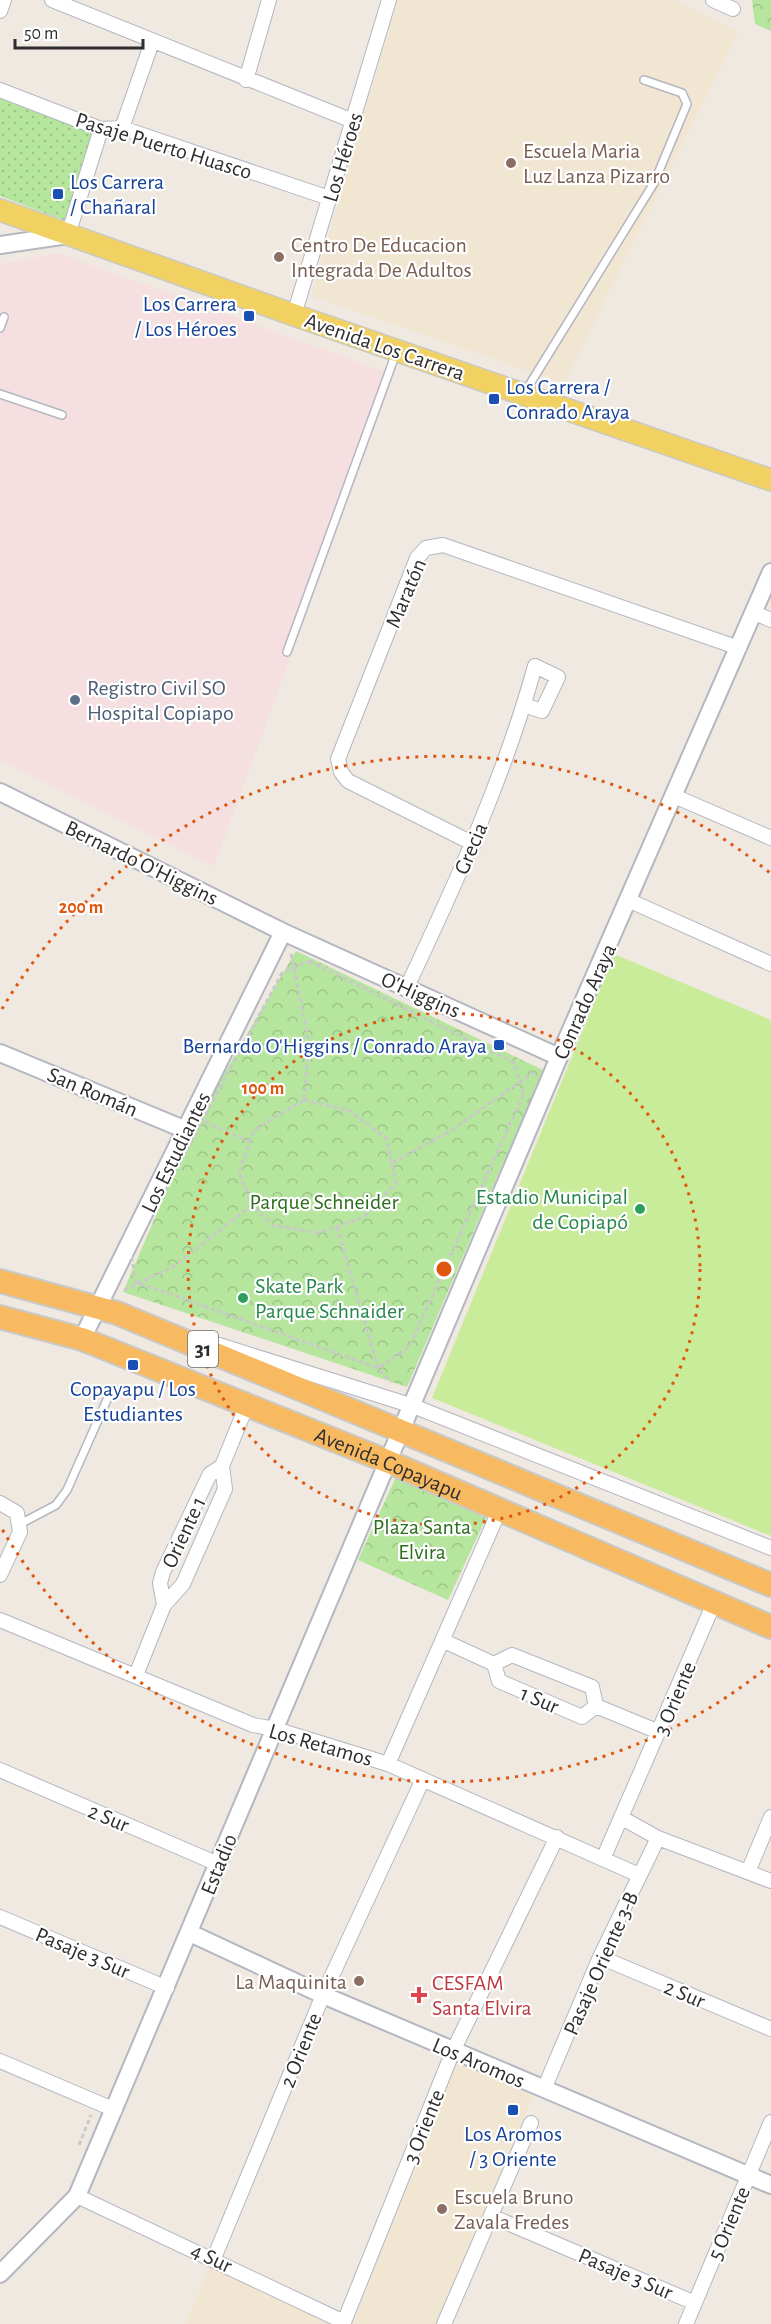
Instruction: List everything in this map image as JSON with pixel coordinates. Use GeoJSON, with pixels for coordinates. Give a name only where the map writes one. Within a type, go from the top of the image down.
{"type":"FeatureCollection","features":[{"type":"Feature","properties":{"kind":"highway","name":"Avenida Copayapu"},"geometry":{"type":"LineString","coordinates":[[0,1281],[108,1311],[771,1585]]}},
{"type":"Feature","properties":{"kind":"highway","name":"Avenida Copayapu"},"geometry":{"type":"LineString","coordinates":[[0,1317],[82,1339],[246,1407],[388,1462],[771,1627]]}},
{"type":"Feature","properties":{"kind":"main road","name":"Avenida Los Carrera"},"geometry":{"type":"LineString","coordinates":[[0,210],[294,315],[771,480]]}},
{"type":"Feature","properties":{"kind":"street"},"geometry":{"type":"LineString","coordinates":[[0,11],[4,0]]}},
{"type":"Feature","properties":{"kind":"street"},"geometry":{"type":"LineString","coordinates":[[52,0],[246,80],[353,121]]}},
{"type":"Feature","properties":{"kind":"street"},"geometry":{"type":"LineString","coordinates":[[246,80],[269,0]]}},
{"type":"Feature","properties":{"kind":"street","name":"Los Héroes"},"geometry":{"type":"LineString","coordinates":[[294,315],[389,0]]}},
{"type":"Feature","properties":{"kind":"street"},"geometry":{"type":"LineString","coordinates":[[713,0],[733,9]]}},
{"type":"Feature","properties":{"kind":"street"},"geometry":{"type":"LineString","coordinates":[[122,128],[152,42]]}},
{"type":"Feature","properties":{"kind":"street","name":"Pasaje Puerto Huasco"},"geometry":{"type":"LineString","coordinates":[[0,90],[101,129],[122,128],[329,198]]}},
{"type":"Feature","properties":{"kind":"street"},"geometry":{"type":"LineString","coordinates":[[0,245],[68,235],[101,129]]}},
{"type":"Feature","properties":{"kind":"street","name":"Maratón"},"geometry":{"type":"LineString","coordinates":[[474,844],[348,781],[339,766],[338,759],[342,748],[417,558],[423,550],[443,545],[739,648]]}},
{"type":"Feature","properties":{"kind":"street","name":"Conrado Araya"},"geometry":{"type":"LineString","coordinates":[[402,1431],[559,1057],[771,572]]}},
{"type":"Feature","properties":{"kind":"street"},"geometry":{"type":"LineString","coordinates":[[754,613],[771,620]]}},
{"type":"Feature","properties":{"kind":"street","name":"Grecia"},"geometry":{"type":"LineString","coordinates":[[407,987],[474,844],[524,705]]}},
{"type":"Feature","properties":{"kind":"street","name":"Bernardo O'Higgins"},"geometry":{"type":"LineString","coordinates":[[0,792],[283,932]]}},
{"type":"Feature","properties":{"kind":"street"},"geometry":{"type":"LineString","coordinates":[[674,796],[771,838]]}},
{"type":"Feature","properties":{"kind":"street"},"geometry":{"type":"LineString","coordinates":[[628,900],[771,964]]}},
{"type":"Feature","properties":{"kind":"street","name":"O'Higgins"},"geometry":{"type":"LineString","coordinates":[[283,932],[559,1057]]}},
{"type":"Feature","properties":{"kind":"street","name":"Los Estudiantes"},"geometry":{"type":"LineString","coordinates":[[82,1339],[108,1311],[186,1130],[283,932]]}},
{"type":"Feature","properties":{"kind":"street","name":"San Román"},"geometry":{"type":"LineString","coordinates":[[0,1053],[186,1130]]}},
{"type":"Feature","properties":{"kind":"street","name":"Avenida Copayapu"},"geometry":{"type":"LineString","coordinates":[[108,1311],[413,1406],[771,1548]]}},
{"type":"Feature","properties":{"kind":"street","name":"Oriente 1"},"geometry":{"type":"LineString","coordinates":[[136,1675],[164,1605],[183,1584],[225,1489],[222,1466],[246,1407]]}},
{"type":"Feature","properties":{"kind":"street","name":"Estadio"},"geometry":{"type":"LineString","coordinates":[[0,2274],[77,2196],[402,1431]]}},
{"type":"Feature","properties":{"kind":"street","name":"Oriente 1"},"geometry":{"type":"LineString","coordinates":[[164,1605],[160,1583],[163,1572],[210,1474],[222,1466]]}},
{"type":"Feature","properties":{"kind":"street"},"geometry":{"type":"LineString","coordinates":[[0,1575],[18,1539],[20,1524],[16,1513],[4,1504]]}},
{"type":"Feature","properties":{"kind":"street"},"geometry":{"type":"LineString","coordinates":[[388,1764],[444,1641],[500,1509]]}},
{"type":"Feature","properties":{"kind":"street","name":"3 Oriente"},"geometry":{"type":"LineString","coordinates":[[603,1858],[714,1603]]}},
{"type":"Feature","properties":{"kind":"street","name":"Los Retamos"},"geometry":{"type":"LineString","coordinates":[[0,1620],[252,1725],[275,1729],[388,1764],[639,1875]]}},
{"type":"Feature","properties":{"kind":"street","name":"1 Sur"},"geometry":{"type":"LineString","coordinates":[[444,1641],[494,1664],[499,1681],[582,1717],[596,1706],[592,1687],[512,1655],[494,1664]]}},
{"type":"Feature","properties":{"kind":"street"},"geometry":{"type":"LineString","coordinates":[[596,1706],[659,1732]]}},
{"type":"Feature","properties":{"kind":"street","name":"2 Sur"},"geometry":{"type":"LineString","coordinates":[[0,1770],[218,1863]]}},
{"type":"Feature","properties":{"kind":"street","name":"2 Oriente"},"geometry":{"type":"LineString","coordinates":[[214,2258],[323,1995],[423,1779]]}},
{"type":"Feature","properties":{"kind":"street"},"geometry":{"type":"LineString","coordinates":[[748,1872],[771,1817]]}},
{"type":"Feature","properties":{"kind":"street"},"geometry":{"type":"LineString","coordinates":[[622,1818],[658,1838],[771,1881]]}},
{"type":"Feature","properties":{"kind":"street","name":"3 Oriente"},"geometry":{"type":"LineString","coordinates":[[344,2322],[453,2050],[557,1837]]}},
{"type":"Feature","properties":{"kind":"street","name":"Pasaje Oriente 3-B"},"geometry":{"type":"LineString","coordinates":[[544,2089],[600,1957],[658,1838]]}},
{"type":"Feature","properties":{"kind":"street","name":"Pasaje 3 Sur"},"geometry":{"type":"LineString","coordinates":[[0,1917],[167,1988]]}},
{"type":"Feature","properties":{"kind":"street","name":"Los Aromos"},"geometry":{"type":"LineString","coordinates":[[190,1933],[323,1995],[771,2186]]}},
{"type":"Feature","properties":{"kind":"street","name":"2 Sur"},"geometry":{"type":"LineString","coordinates":[[600,1957],[771,2029]]}},
{"type":"Feature","properties":{"kind":"street"},"geometry":{"type":"LineString","coordinates":[[0,2061],[115,2110]]}},
{"type":"Feature","properties":{"kind":"street","name":"5 Oriente"},"geometry":{"type":"LineString","coordinates":[[686,2324],[771,2122]]}},
{"type":"Feature","properties":{"kind":"street"},"geometry":{"type":"LineString","coordinates":[[444,2324],[531,2123]]}},
{"type":"Feature","properties":{"kind":"street","name":"4 Sur"},"geometry":{"type":"LineString","coordinates":[[77,2196],[214,2258],[344,2322]]}},
{"type":"Feature","properties":{"kind":"street","name":"Pasaje 3 Sur"},"geometry":{"type":"LineString","coordinates":[[491,2216],[695,2303]]}},
{"type":"Feature","properties":{"kind":"lane"},"geometry":{"type":"LineString","coordinates":[[523,394],[654,183],[687,104],[682,93],[644,80]]}},
{"type":"Feature","properties":{"kind":"lane"},"geometry":{"type":"LineString","coordinates":[[0,328],[4,317]]}},
{"type":"Feature","properties":{"kind":"lane"},"geometry":{"type":"LineString","coordinates":[[287,652],[397,350]]}},
{"type":"Feature","properties":{"kind":"lane"},"geometry":{"type":"LineString","coordinates":[[0,394],[62,415]]}},
{"type":"Feature","properties":{"kind":"lane"},"geometry":{"type":"LineString","coordinates":[[20,1524],[56,1504],[67,1491],[110,1393]]}},
{"type":"Feature","properties":{"kind":"path"},"geometry":{"type":"LineString","coordinates":[[136,1282],[131,1253],[202,1121],[282,973],[309,961],[513,1062],[524,1093],[409,1347],[378,1368]]}},
{"type":"Feature","properties":{"kind":"path"},"geometry":{"type":"LineString","coordinates":[[296,967],[309,1041],[304,1100]]}},
{"type":"Feature","properties":{"kind":"path"},"geometry":{"type":"LineString","coordinates":[[392,1163],[452,1130],[520,1081]]}},
{"type":"Feature","properties":{"kind":"path"},"geometry":{"type":"LineString","coordinates":[[304,1100],[350,1111],[386,1138],[396,1183],[364,1218],[319,1233],[272,1225],[252,1205],[239,1172],[254,1130],[304,1100]]}},
{"type":"Feature","properties":{"kind":"path"},"geometry":{"type":"LineString","coordinates":[[186,1130],[202,1121]]}},
{"type":"Feature","properties":{"kind":"path"},"geometry":{"type":"LineString","coordinates":[[202,1121],[250,1142]]}},
{"type":"Feature","properties":{"kind":"path"},"geometry":{"type":"LineString","coordinates":[[136,1282],[173,1267],[252,1205]]}},
{"type":"Feature","properties":{"kind":"path"},"geometry":{"type":"LineString","coordinates":[[337,1227],[378,1368]]}},
{"type":"Feature","properties":{"kind":"path"},"geometry":{"type":"LineString","coordinates":[[136,1282],[378,1368]]}},
{"type":"Feature","properties":{"kind":"path"},"geometry":{"type":"LineString","coordinates":[[78,2146],[96,2102]]}},
{"type":"Feature","properties":{"kind":"shaded area","name":"Escuela Maria Luz Lanza Pizarro"},"geometry":{"type":"Polygon","coordinates":[[[398,0],[673,0],[739,31],[564,383],[311,296],[398,0]]]}},
{"type":"Feature","properties":{"kind":"shaded area"},"geometry":{"type":"Polygon","coordinates":[[[58,253],[394,375],[214,866],[0,759],[0,264],[58,253]]]}},
{"type":"Feature","properties":{"kind":"shaded area","name":"Escuela Bruno Zavala Fredes"},"geometry":{"type":"Polygon","coordinates":[[[456,2062],[534,2094],[436,2324],[353,2324],[456,2062]]]}},
{"type":"Feature","properties":{"kind":"shaded area"},"geometry":{"type":"Polygon","coordinates":[[[211,2264],[332,2324],[185,2324],[211,2264]]]}},
{"type":"Feature","properties":{"kind":"green space"},"geometry":{"type":"Polygon","coordinates":[[[752,0],[771,0],[771,31],[755,24],[752,0]]]}},
{"type":"Feature","properties":{"kind":"green space"},"geometry":{"type":"Polygon","coordinates":[[[0,93],[94,130],[66,221],[0,196],[0,93]]]}},
{"type":"Feature","properties":{"kind":"green space","name":"Parque Schneider"},"geometry":{"type":"Polygon","coordinates":[[[296,951],[543,1070],[407,1387],[123,1292],[198,1118],[296,951]]]}},
{"type":"Feature","properties":{"kind":"green space","name":"Estadio Municipal de Copiapó"},"geometry":{"type":"Polygon","coordinates":[[[614,954],[771,1020],[771,1536],[432,1398],[614,954]]]}},
{"type":"Feature","properties":{"kind":"green space","name":"Plaza Santa Elvira"},"geometry":{"type":"Polygon","coordinates":[[[396,1477],[486,1518],[448,1600],[358,1560],[396,1477]]]}},
{"type":"Feature","properties":{"kind":"place","name":"Escuela Maria Luz Lanza Pizarro"},"geometry":{"type":"Point","coordinates":[511,163]}},
{"type":"Feature","properties":{"kind":"place","name":"Los Carrera / Chañaral"},"geometry":{"type":"Point","coordinates":[58,194]}},
{"type":"Feature","properties":{"kind":"place","name":"Centro De Educacion Integrada De Adultos"},"geometry":{"type":"Point","coordinates":[279,257]}},
{"type":"Feature","properties":{"kind":"place","name":"Los Carrera / Los Héroes"},"geometry":{"type":"Point","coordinates":[249,316]}},
{"type":"Feature","properties":{"kind":"place","name":"Los Carrera / Conrado Araya"},"geometry":{"type":"Point","coordinates":[494,399]}},
{"type":"Feature","properties":{"kind":"place","name":"Registro Civil SO Hospital Copiapo"},"geometry":{"type":"Point","coordinates":[75,700]}},
{"type":"Feature","properties":{"kind":"place","name":"Bernardo O'Higgins / Conrado Araya"},"geometry":{"type":"Point","coordinates":[499,1045]}},
{"type":"Feature","properties":{"kind":"place","name":"Estadio Municipal de Copiapó"},"geometry":{"type":"Point","coordinates":[640,1209]}},
{"type":"Feature","properties":{"kind":"place","name":"Skate Park Parque Schnaider"},"geometry":{"type":"Point","coordinates":[243,1298]}},
{"type":"Feature","properties":{"kind":"place","name":"Copayapu / Los Estudiantes"},"geometry":{"type":"Point","coordinates":[133,1365]}},
{"type":"Feature","properties":{"kind":"place","name":"La Maquinita"},"geometry":{"type":"Point","coordinates":[359,1981]}},
{"type":"Feature","properties":{"kind":"place","name":"CESFAM Santa Elvira"},"geometry":{"type":"Point","coordinates":[419,1995]}},
{"type":"Feature","properties":{"kind":"place","name":"Los Aromos / 3 Oriente"},"geometry":{"type":"Point","coordinates":[513,2110]}},
{"type":"Feature","properties":{"kind":"place","name":"Escuela Bruno Zavala Fredes"},"geometry":{"type":"Point","coordinates":[442,2209]}}]}
